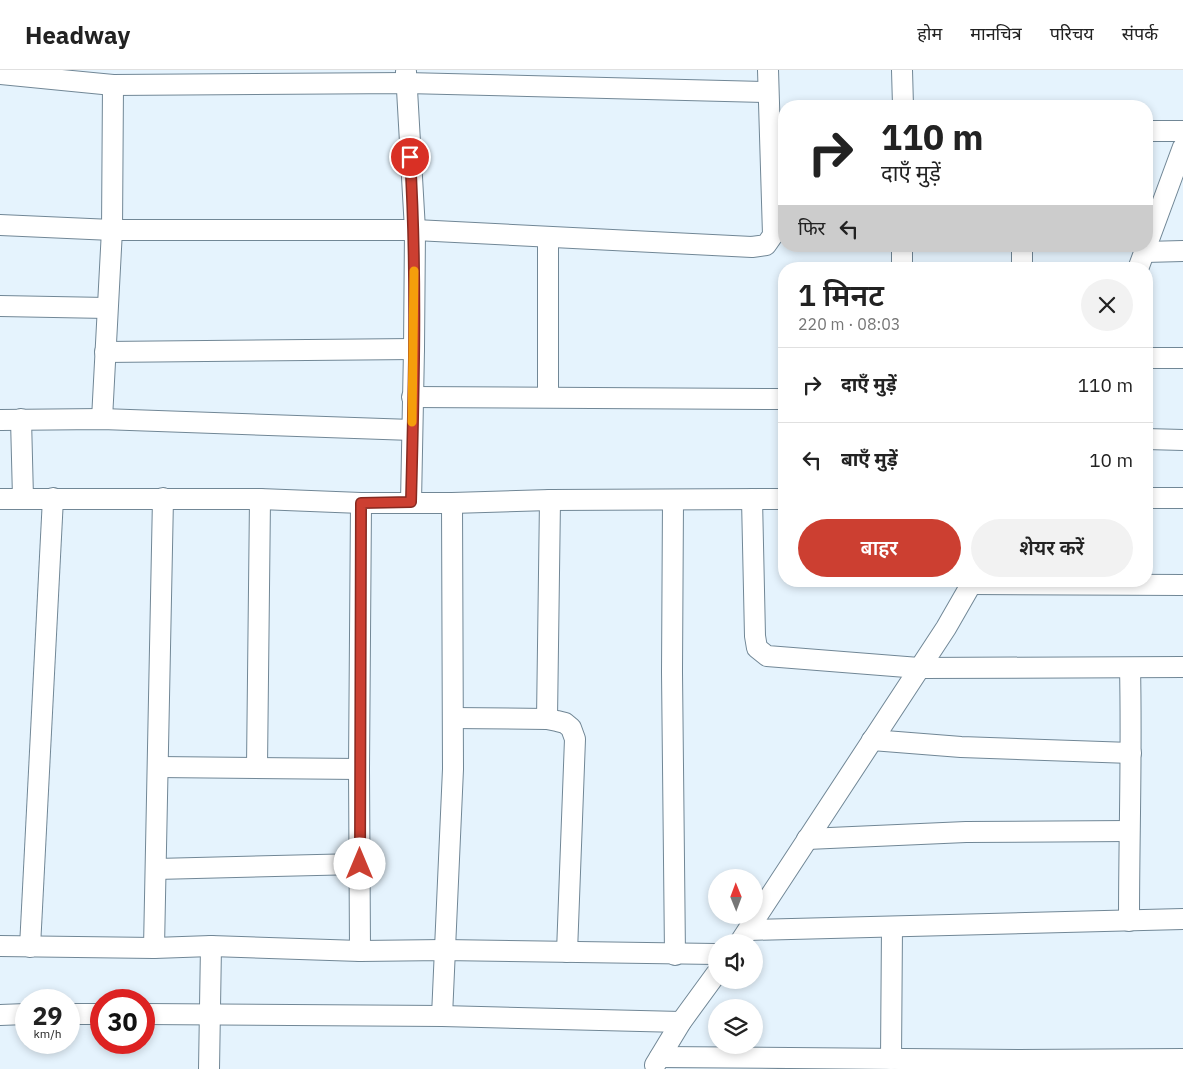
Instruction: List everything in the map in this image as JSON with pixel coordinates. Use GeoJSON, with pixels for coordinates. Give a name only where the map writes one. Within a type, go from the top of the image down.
{"type":"FeatureCollection","features":[{"type":"Feature","properties":{"kind":"street"},"geometry":{"type":"LineString","coordinates":[[0,225],[112,230],[415,230],[752,247],[766,245],[773,234],[768,70]]}},
{"type":"Feature","properties":{"kind":"street"},"geometry":{"type":"LineString","coordinates":[[902,70],[903,100]]}},
{"type":"Feature","properties":{"kind":"street"},"geometry":{"type":"LineString","coordinates":[[0,74],[114,85],[262,76],[406,77],[768,92]]}},
{"type":"Feature","properties":{"kind":"street"},"geometry":{"type":"LineString","coordinates":[[406,77],[415,230],[411,502]]}},
{"type":"Feature","properties":{"kind":"street"},"geometry":{"type":"LineString","coordinates":[[102,419],[112,230],[114,85]]}},
{"type":"Feature","properties":{"kind":"street"},"geometry":{"type":"LineString","coordinates":[[1153,131],[1183,131]]}},
{"type":"Feature","properties":{"kind":"street"},"geometry":{"type":"LineString","coordinates":[[1153,230],[1183,147]]}},
{"type":"Feature","properties":{"kind":"street"},"geometry":{"type":"LineString","coordinates":[[548,237],[548,397]]}},
{"type":"Feature","properties":{"kind":"street"},"geometry":{"type":"LineString","coordinates":[[1142,260],[1183,251]]}},
{"type":"Feature","properties":{"kind":"street"},"geometry":{"type":"LineString","coordinates":[[0,306],[107,308]]}},
{"type":"Feature","properties":{"kind":"street"},"geometry":{"type":"LineString","coordinates":[[105,352],[414,349]]}},
{"type":"Feature","properties":{"kind":"street"},"geometry":{"type":"LineString","coordinates":[[1153,358],[1183,358]]}},
{"type":"Feature","properties":{"kind":"street"},"geometry":{"type":"LineString","coordinates":[[412,397],[778,399]]}},
{"type":"Feature","properties":{"kind":"street"},"geometry":{"type":"LineString","coordinates":[[21,419],[23,498]]}},
{"type":"Feature","properties":{"kind":"street"},"geometry":{"type":"LineString","coordinates":[[0,420],[102,419],[412,430]]}},
{"type":"Feature","properties":{"kind":"street"},"geometry":{"type":"LineString","coordinates":[[1153,440],[1183,440]]}},
{"type":"Feature","properties":{"kind":"street"},"geometry":{"type":"LineString","coordinates":[[30,947],[53,498]]}},
{"type":"Feature","properties":{"kind":"street"},"geometry":{"type":"LineString","coordinates":[[154,948],[162,498]]}},
{"type":"Feature","properties":{"kind":"street"},"geometry":{"type":"LineString","coordinates":[[1153,498],[1183,498]]}},
{"type":"Feature","properties":{"kind":"street"},"geometry":{"type":"LineString","coordinates":[[0,499],[260,499],[361,503],[550,500],[778,500]]}},
{"type":"Feature","properties":{"kind":"street"},"geometry":{"type":"LineString","coordinates":[[257,767],[260,499]]}},
{"type":"Feature","properties":{"kind":"street"},"geometry":{"type":"LineString","coordinates":[[752,499],[754,636],[757,648],[767,656],[920,668],[1183,668]]}},
{"type":"Feature","properties":{"kind":"street"},"geometry":{"type":"LineString","coordinates":[[548,719],[550,500]]}},
{"type":"Feature","properties":{"kind":"street"},"geometry":{"type":"LineString","coordinates":[[673,500],[672,672],[675,955]]}},
{"type":"Feature","properties":{"kind":"street"},"geometry":{"type":"LineString","coordinates":[[360,951],[361,503]]}},
{"type":"Feature","properties":{"kind":"street"},"geometry":{"type":"LineString","coordinates":[[442,1016],[453,769],[452,503]]}},
{"type":"Feature","properties":{"kind":"street"},"geometry":{"type":"LineString","coordinates":[[1153,585],[1183,585]]}},
{"type":"Feature","properties":{"kind":"street"},"geometry":{"type":"LineString","coordinates":[[745,934],[946,628],[969,587]]}},
{"type":"Feature","properties":{"kind":"street"},"geometry":{"type":"LineString","coordinates":[[1129,921],[1130,668]]}},
{"type":"Feature","properties":{"kind":"street"},"geometry":{"type":"LineString","coordinates":[[453,718],[548,719],[566,723],[572,728],[575,739],[567,952]]}},
{"type":"Feature","properties":{"kind":"street"},"geometry":{"type":"LineString","coordinates":[[872,740],[961,747],[1131,753]]}},
{"type":"Feature","properties":{"kind":"street"},"geometry":{"type":"LineString","coordinates":[[158,768],[359,769]]}},
{"type":"Feature","properties":{"kind":"street"},"geometry":{"type":"LineString","coordinates":[[807,839],[966,832],[1129,831]]}},
{"type":"Feature","properties":{"kind":"street"},"geometry":{"type":"LineString","coordinates":[[156,869],[360,864]]}},
{"type":"Feature","properties":{"kind":"street"},"geometry":{"type":"LineString","coordinates":[[763,935],[892,927],[1183,918]]}},
{"type":"Feature","properties":{"kind":"street"},"geometry":{"type":"LineString","coordinates":[[892,927],[896,1063]]}},
{"type":"Feature","properties":{"kind":"street"},"geometry":{"type":"LineString","coordinates":[[0,946],[154,948],[211,946],[360,951],[444,950],[708,954]]}},
{"type":"Feature","properties":{"kind":"street"},"geometry":{"type":"LineString","coordinates":[[209,1069],[211,946]]}},
{"type":"Feature","properties":{"kind":"street"},"geometry":{"type":"LineString","coordinates":[[656,1063],[681,1022],[708,985]]}},
{"type":"Feature","properties":{"kind":"street"},"geometry":{"type":"LineString","coordinates":[[0,1014],[15,1014]]}},
{"type":"Feature","properties":{"kind":"street"},"geometry":{"type":"LineString","coordinates":[[155,1014],[442,1016],[681,1022]]}},
{"type":"Feature","properties":{"kind":"street"},"geometry":{"type":"LineString","coordinates":[[656,1063],[1018,1064],[1183,1059]]}},
{"type":"Feature","properties":{"kind":"slow traffic"},"geometry":{"type":"LineString","coordinates":[[412,422],[414,271]]}},
{"type":"Feature","properties":{"kind":"route"},"geometry":{"type":"LineString","coordinates":[[360,864],[361,503],[411,502],[415,230],[410,157]]}}]}
